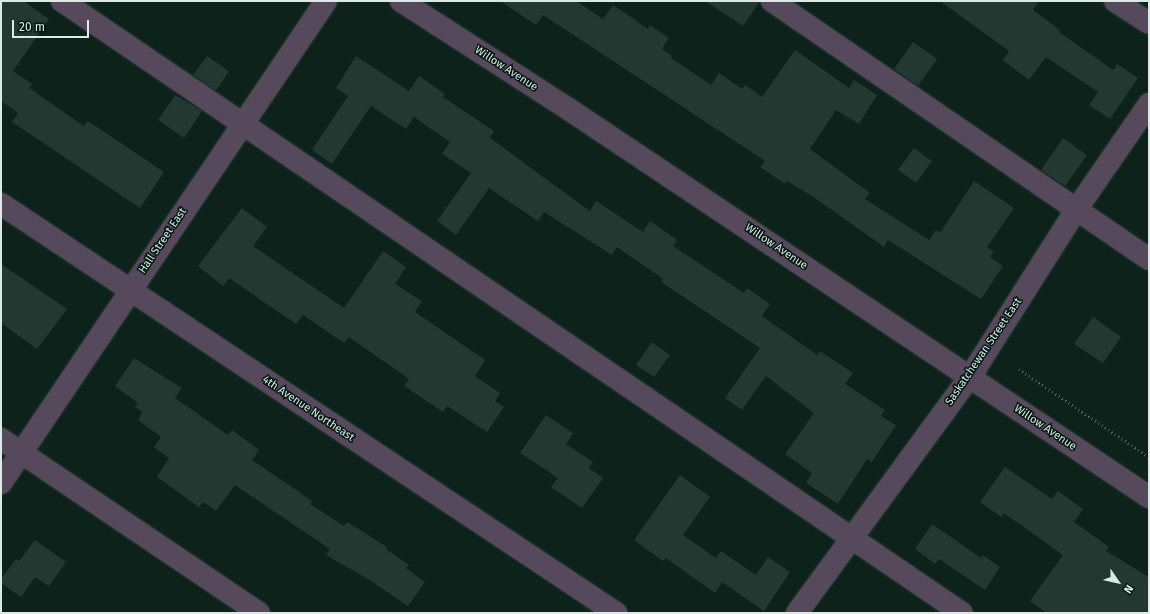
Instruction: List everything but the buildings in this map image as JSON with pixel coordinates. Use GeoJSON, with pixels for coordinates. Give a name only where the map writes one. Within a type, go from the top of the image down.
{"type":"FeatureCollection","features":[{"type":"Feature","properties":{"kind":"street"},"geometry":{"type":"LineString","coordinates":[[62,1],[962,613]]}},
{"type":"Feature","properties":{"kind":"street","name":"Hall Street East"},"geometry":{"type":"LineString","coordinates":[[1,483],[242,123],[326,1]]}},
{"type":"Feature","properties":{"kind":"street","name":"Willow Avenue"},"geometry":{"type":"LineString","coordinates":[[400,1],[567,108],[1149,497]]}},
{"type":"Feature","properties":{"kind":"street"},"geometry":{"type":"LineString","coordinates":[[772,1],[1149,259]]}},
{"type":"Feature","properties":{"kind":"street"},"geometry":{"type":"LineString","coordinates":[[1115,1],[1149,23]]}},
{"type":"Feature","properties":{"kind":"street","name":"Saskatchewan Street East"},"geometry":{"type":"LineString","coordinates":[[797,613],[850,538],[970,377],[1076,210],[1149,104]]}},
{"type":"Feature","properties":{"kind":"street","name":"4th Avenue Northeast"},"geometry":{"type":"LineString","coordinates":[[1,204],[616,613]]}},
{"type":"Feature","properties":{"kind":"street"},"geometry":{"type":"LineString","coordinates":[[1,439],[259,613]]}},
{"type":"Feature","properties":{"kind":"path"},"geometry":{"type":"LineString","coordinates":[[1019,369],[1149,457]]}}]}
